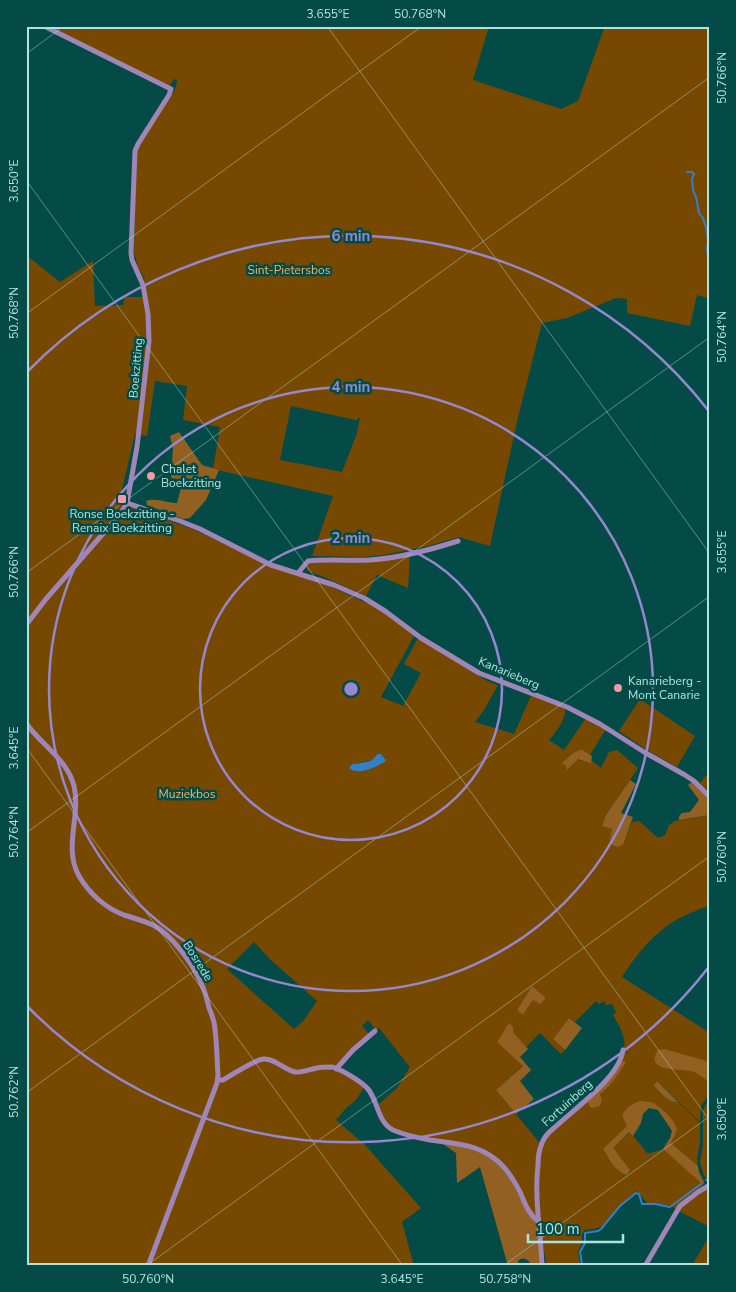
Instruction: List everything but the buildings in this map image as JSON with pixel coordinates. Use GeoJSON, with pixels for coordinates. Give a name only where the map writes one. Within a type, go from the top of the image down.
{"type":"FeatureCollection","features":[{"type":"Feature","properties":{"kind":"street","name":"Boekzitting"},"geometry":{"type":"LineString","coordinates":[[26,624],[127,503],[138,437],[149,341],[148,314],[143,286],[131,253],[135,151],[170,95],[171,89],[44,26]]}},
{"type":"Feature","properties":{"kind":"street"},"geometry":{"type":"LineString","coordinates":[[127,503],[194,526],[271,565],[298,573],[308,561],[351,561],[388,558],[458,541]]}},
{"type":"Feature","properties":{"kind":"street","name":"Kanarieberg"},"geometry":{"type":"LineString","coordinates":[[298,573],[334,585],[364,598],[421,638],[479,673],[567,707],[595,721],[685,775],[710,797]]}},
{"type":"Feature","properties":{"kind":"street","name":"Bosrede"},"geometry":{"type":"LineString","coordinates":[[26,723],[65,767],[72,781],[75,792],[72,852],[76,870],[84,884],[109,907],[162,930],[174,942],[199,978],[215,1030],[218,1080],[148,1266]]}},
{"type":"Feature","properties":{"kind":"street"},"geometry":{"type":"LineString","coordinates":[[336,1068],[375,1031]]}},
{"type":"Feature","properties":{"kind":"street","name":"Fortuinberg"},"geometry":{"type":"LineString","coordinates":[[542,1266],[538,1221],[537,1174],[542,1140],[608,1078],[617,1065],[623,1050]]}},
{"type":"Feature","properties":{"kind":"street"},"geometry":{"type":"LineString","coordinates":[[218,1080],[223,1080],[264,1059],[297,1073],[318,1068],[336,1068],[367,1088],[378,1106],[384,1122],[392,1129],[422,1139],[449,1142],[474,1148],[484,1151],[494,1158],[510,1176],[532,1216],[538,1221]]}},
{"type":"Feature","properties":{"kind":"street"},"geometry":{"type":"LineString","coordinates":[[645,1266],[680,1206],[710,1185]]}},
{"type":"Feature","properties":{"kind":"green space"},"geometry":{"type":"Polygon","coordinates":[[[47,26],[489,26],[473,80],[561,109],[578,101],[605,26],[710,26],[710,299],[697,295],[690,326],[627,313],[627,299],[616,298],[567,318],[542,323],[518,417],[490,546],[459,537],[428,546],[384,555],[362,557],[312,556],[333,496],[213,469],[220,427],[183,420],[187,386],[155,381],[147,436],[135,434],[119,502],[197,531],[267,565],[327,585],[384,611],[414,636],[381,697],[403,706],[421,673],[404,664],[418,638],[487,681],[498,685],[475,722],[514,734],[531,696],[565,709],[562,722],[549,740],[564,750],[586,718],[606,729],[590,755],[580,749],[563,763],[568,769],[577,759],[590,764],[591,760],[601,768],[609,752],[617,750],[638,768],[606,815],[602,826],[612,829],[611,845],[617,847],[623,845],[632,822],[639,821],[658,838],[665,835],[669,825],[675,821],[710,815],[710,905],[682,917],[661,930],[633,960],[622,977],[710,1033],[710,1093],[701,1106],[700,1122],[657,1081],[654,1085],[664,1097],[678,1102],[700,1123],[698,1166],[671,1143],[676,1130],[670,1118],[659,1107],[646,1102],[639,1101],[627,1108],[622,1115],[628,1126],[603,1149],[616,1168],[627,1175],[630,1170],[612,1148],[630,1132],[647,1153],[663,1149],[703,1185],[687,1197],[676,1209],[669,1205],[647,1203],[637,1191],[601,1227],[585,1230],[582,1234],[582,1243],[578,1252],[580,1266],[547,1266],[538,1200],[539,1164],[542,1149],[551,1132],[587,1101],[592,1107],[600,1106],[602,1100],[600,1094],[611,1084],[625,1062],[621,1060],[624,1051],[628,1054],[624,1048],[622,1031],[613,1015],[616,1012],[612,1004],[606,1005],[604,1001],[599,1004],[596,1001],[575,1022],[569,1018],[553,1039],[565,1050],[561,1054],[540,1033],[526,1047],[513,1032],[513,1027],[509,1024],[497,1042],[523,1065],[496,1090],[539,1142],[535,1171],[537,1217],[529,1208],[508,1170],[488,1152],[466,1143],[406,1133],[389,1125],[379,1104],[397,1088],[410,1067],[379,1028],[376,1030],[368,1020],[362,1026],[369,1034],[336,1066],[297,1069],[296,1073],[316,1069],[335,1071],[348,1076],[364,1087],[356,1100],[336,1120],[365,1145],[421,1208],[402,1222],[414,1266],[26,1266],[26,255],[60,282],[93,261],[95,306],[123,305],[125,297],[143,297],[141,283],[145,280],[138,267],[134,252],[136,154],[149,129],[174,91],[177,80],[174,79],[170,85],[157,81],[47,26]],[[291,406],[280,460],[342,472],[357,433],[360,417],[356,420],[291,406]],[[377,754],[372,760],[352,764],[349,768],[358,771],[372,768],[385,761],[381,754],[377,754]],[[254,942],[227,969],[294,1029],[304,1020],[317,1001],[271,960],[254,942]],[[532,986],[517,1010],[523,1015],[533,1000],[540,1003],[546,998],[532,986]]]}},
{"type":"Feature","properties":{"kind":"green space"},"geometry":{"type":"Polygon","coordinates":[[[410,556],[408,588],[377,575],[366,596],[308,571],[307,568],[309,563],[410,556]]]}},
{"type":"Feature","properties":{"kind":"green space"},"geometry":{"type":"Polygon","coordinates":[[[640,699],[695,736],[677,767],[619,731],[640,699]]]}},
{"type":"Feature","properties":{"kind":"green space"},"geometry":{"type":"Polygon","coordinates":[[[710,771],[710,793],[700,783],[710,771]]]}},
{"type":"Feature","properties":{"kind":"green space"},"geometry":{"type":"Polygon","coordinates":[[[710,1096],[710,1181],[704,1176],[700,1162],[703,1146],[703,1110],[710,1096]]]}},
{"type":"Feature","properties":{"kind":"green space"},"geometry":{"type":"Polygon","coordinates":[[[710,1186],[708,1189],[710,1191],[710,1227],[679,1211],[682,1206],[710,1186]]]}},
{"type":"Feature","properties":{"kind":"green space"},"geometry":{"type":"Polygon","coordinates":[[[710,1235],[710,1266],[698,1266],[694,1262],[710,1235]]]}},
{"type":"Feature","properties":{"kind":"shaded area"},"geometry":{"type":"Polygon","coordinates":[[[179,432],[202,465],[219,470],[206,500],[190,518],[183,519],[147,505],[146,501],[157,500],[177,503],[183,480],[171,478],[173,448],[170,436],[179,432]]]}},
{"type":"Feature","properties":{"kind":"shaded area"},"geometry":{"type":"Polygon","coordinates":[[[581,749],[592,756],[591,764],[578,759],[567,770],[566,766],[562,763],[573,753],[581,749]]]}},
{"type":"Feature","properties":{"kind":"shaded area"},"geometry":{"type":"Polygon","coordinates":[[[630,780],[636,784],[621,813],[633,817],[623,845],[617,847],[610,844],[612,829],[602,826],[606,815],[630,780]]]}},
{"type":"Feature","properties":{"kind":"shaded area"},"geometry":{"type":"Polygon","coordinates":[[[692,782],[710,799],[710,815],[679,820],[679,816],[682,813],[690,812],[699,800],[688,785],[692,782]]]}},
{"type":"Feature","properties":{"kind":"shaded area"},"geometry":{"type":"Polygon","coordinates":[[[532,986],[546,998],[540,1004],[533,1000],[523,1015],[517,1010],[532,986]]]}},
{"type":"Feature","properties":{"kind":"shaded area"},"geometry":{"type":"Polygon","coordinates":[[[569,1018],[582,1028],[565,1050],[553,1039],[569,1018]]]}},
{"type":"Feature","properties":{"kind":"shaded area"},"geometry":{"type":"Polygon","coordinates":[[[509,1023],[513,1027],[513,1032],[528,1049],[520,1057],[531,1070],[520,1081],[534,1099],[516,1114],[496,1090],[523,1066],[497,1042],[509,1023]]]}},
{"type":"Feature","properties":{"kind":"shaded area"},"geometry":{"type":"Polygon","coordinates":[[[664,1049],[710,1062],[710,1079],[708,1081],[694,1072],[660,1066],[656,1063],[655,1057],[658,1050],[664,1049]]]}},
{"type":"Feature","properties":{"kind":"shaded area"},"geometry":{"type":"Polygon","coordinates":[[[621,1060],[626,1062],[611,1084],[600,1094],[602,1100],[600,1106],[591,1108],[587,1101],[621,1060]]]}},
{"type":"Feature","properties":{"kind":"shaded area"},"geometry":{"type":"Polygon","coordinates":[[[657,1081],[678,1102],[668,1100],[655,1087],[654,1085],[657,1081]]]}},
{"type":"Feature","properties":{"kind":"shaded area"},"geometry":{"type":"Polygon","coordinates":[[[641,1101],[650,1102],[657,1106],[672,1120],[676,1131],[671,1143],[698,1166],[704,1182],[703,1185],[663,1149],[672,1131],[658,1110],[649,1108],[643,1114],[641,1123],[633,1136],[629,1132],[613,1148],[630,1170],[627,1175],[613,1165],[603,1149],[627,1126],[622,1115],[626,1109],[632,1104],[641,1101]]]}},
{"type":"Feature","properties":{"kind":"shaded area"},"geometry":{"type":"Polygon","coordinates":[[[443,1144],[481,1151],[492,1158],[505,1171],[526,1210],[530,1207],[537,1217],[544,1266],[530,1266],[529,1261],[523,1259],[518,1261],[519,1266],[508,1266],[480,1167],[457,1183],[456,1153],[443,1144]]]}},
{"type":"Feature","properties":{"kind":"water"},"geometry":{"type":"Polygon","coordinates":[[[378,754],[381,754],[386,761],[362,771],[349,768],[352,764],[372,760],[378,754]]]}},
{"type":"Feature","properties":{"kind":"waterway"},"geometry":{"type":"LineString","coordinates":[[687,172],[694,174],[692,179],[693,190],[699,213],[703,218],[707,231],[708,264],[710,264]]}},
{"type":"Feature","properties":{"kind":"waterway"},"geometry":{"type":"LineString","coordinates":[[585,1266],[582,1265],[580,1252],[585,1243],[585,1233],[601,1229],[620,1206],[636,1193],[639,1194],[642,1204],[670,1207],[701,1184]]}},
{"type":"Feature","properties":{"kind":"place","name":"Chalet Boekzitting"},"geometry":{"type":"Point","coordinates":[151,476]}},
{"type":"Feature","properties":{"kind":"place","name":"Ronse Boekzitting - Renaix Boekzitting"},"geometry":{"type":"Point","coordinates":[122,499]}},
{"type":"Feature","properties":{"kind":"place","name":"Kanarieberg - Mont Canarie"},"geometry":{"type":"Point","coordinates":[618,688]}},
{"type":"Feature","properties":{"kind":"park label","name":"Sint-Pietersbos"},"geometry":{"type":"Point","coordinates":[289,270]}},
{"type":"Feature","properties":{"kind":"park label","name":"Muziekbos"},"geometry":{"type":"Point","coordinates":[187,794]}}]}
